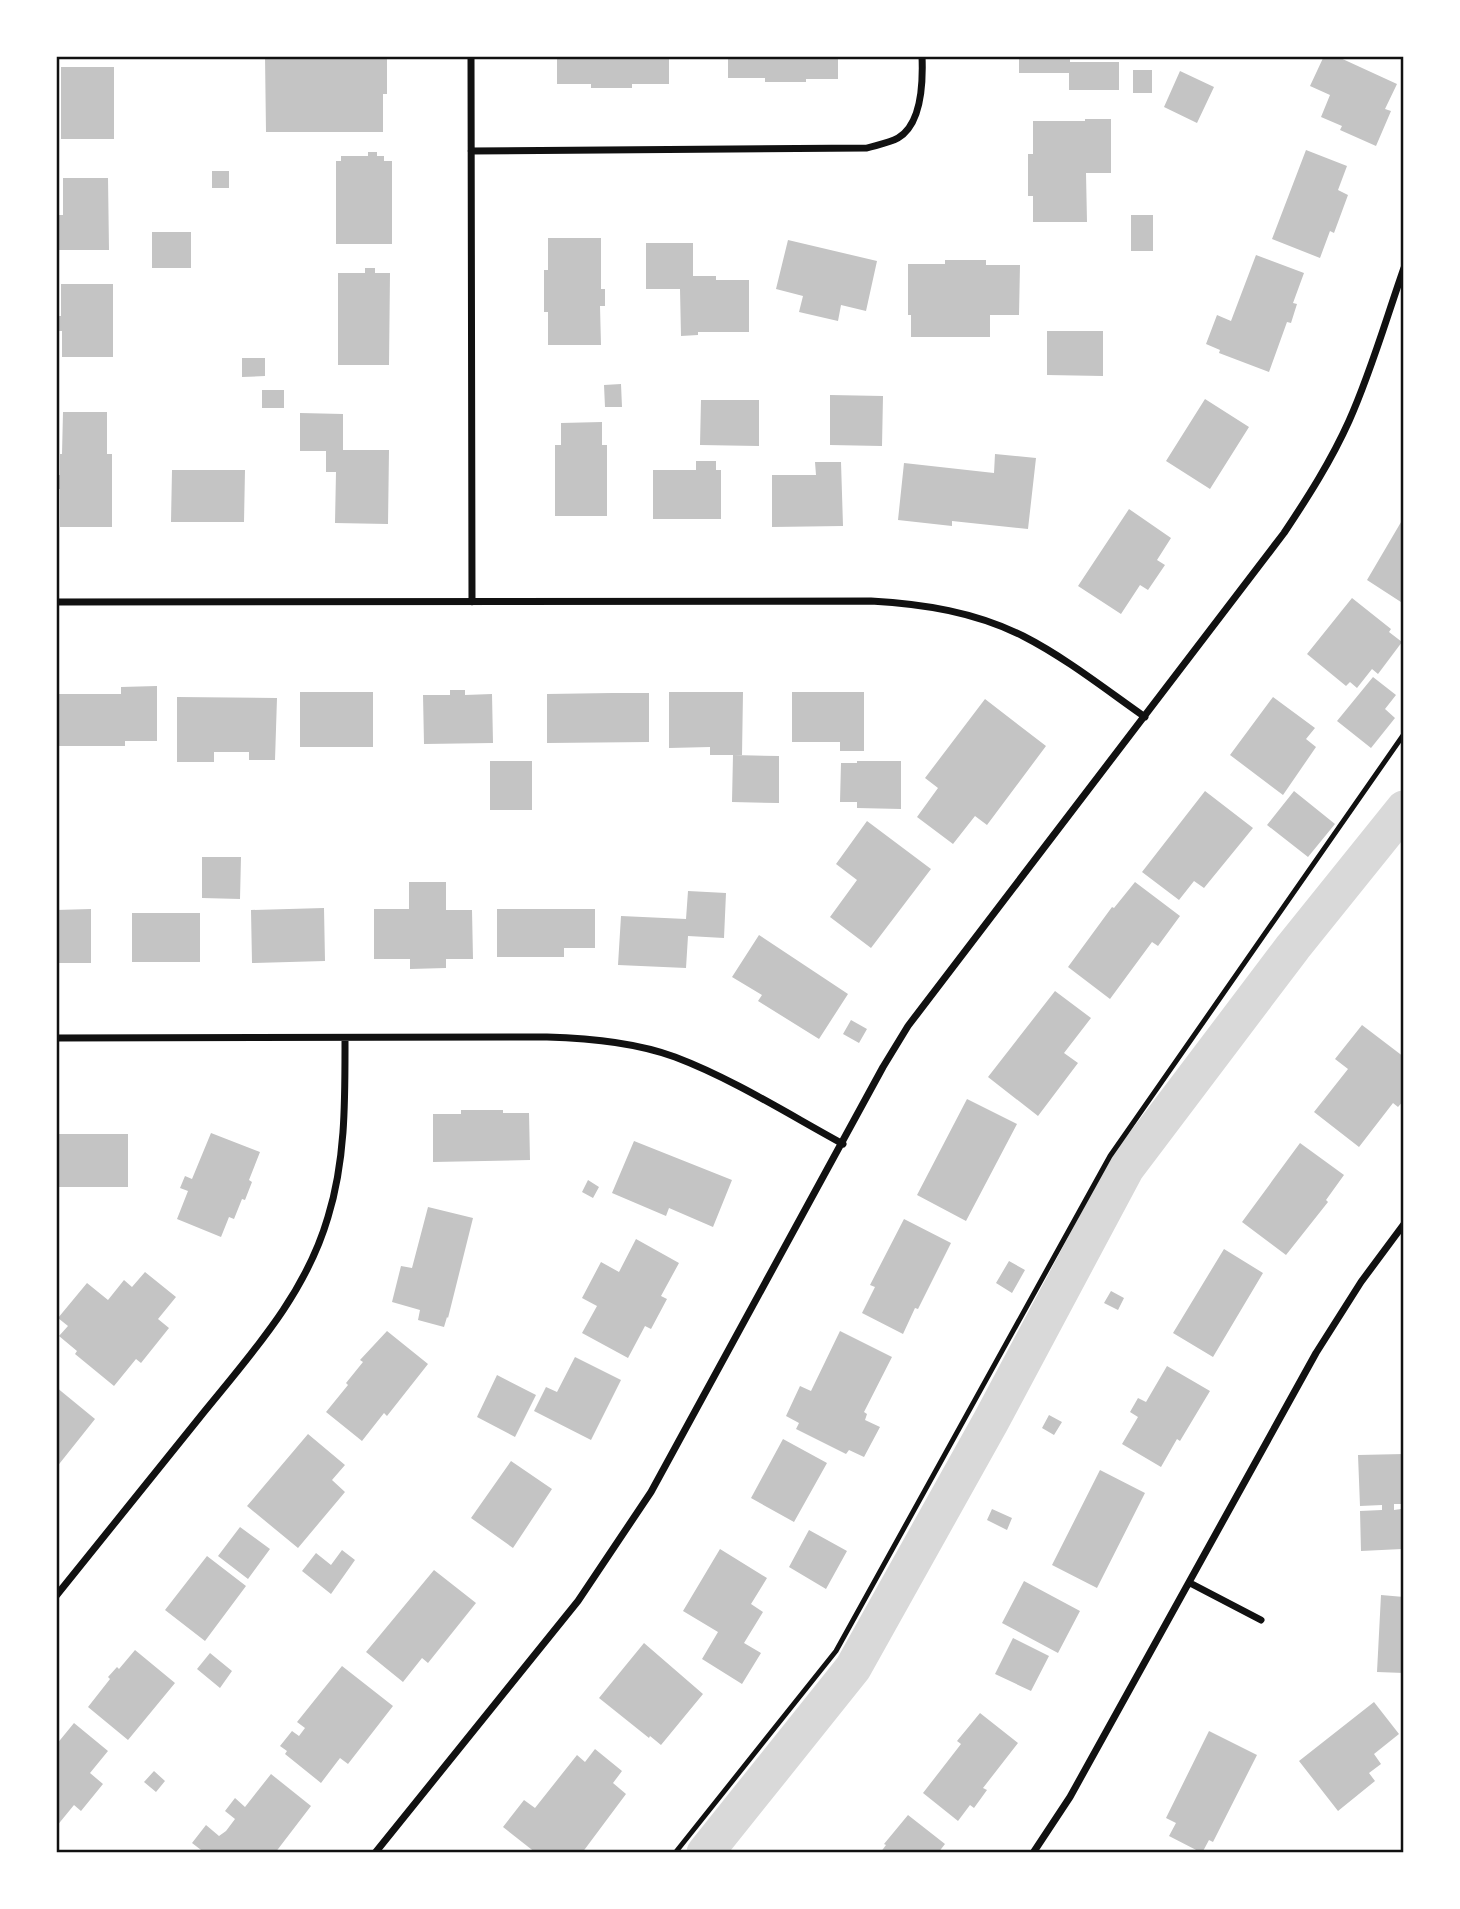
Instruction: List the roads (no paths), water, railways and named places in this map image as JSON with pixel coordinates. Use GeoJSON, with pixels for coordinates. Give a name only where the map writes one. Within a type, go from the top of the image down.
{"type":"FeatureCollection","features":[{"type":"Feature","properties":{"kind":"street"},"geometry":{"type":"LineString","coordinates":[[471,56],[472,602]]}},
{"type":"Feature","properties":{"kind":"street"},"geometry":{"type":"LineString","coordinates":[[471,151],[867,148],[901,136],[912,120],[920,102],[922,56]]}},
{"type":"Feature","properties":{"kind":"street"},"geometry":{"type":"LineString","coordinates":[[375,1853],[578,1601],[616,1547],[650,1492],[883,1067],[908,1027],[1284,533],[1330,459],[1350,419],[1404,268]]}},
{"type":"Feature","properties":{"kind":"street"},"geometry":{"type":"LineString","coordinates":[[56,602],[872,601],[925,605],[979,618],[1024,636],[1073,666],[1144,717]]}},
{"type":"Feature","properties":{"kind":"street"},"geometry":{"type":"LineString","coordinates":[[56,1038],[578,1038],[640,1047],[672,1056],[704,1069],[843,1144]]}},
{"type":"Feature","properties":{"kind":"street"},"geometry":{"type":"LineString","coordinates":[[56,1596],[272,1328],[305,1274],[328,1219],[341,1161],[345,1038]]}},
{"type":"Feature","properties":{"kind":"street"},"geometry":{"type":"LineString","coordinates":[[1033,1853],[1070,1797],[1316,1353],[1361,1282],[1404,1224]]}},
{"type":"Feature","properties":{"kind":"street"},"geometry":{"type":"LineString","coordinates":[[1190,1583],[1261,1620]]}},
{"type":"Feature","properties":{"kind":"lane"},"geometry":{"type":"LineString","coordinates":[[675,1853],[836,1651],[1111,1156],[1404,734]]}},
{"type":"Feature","properties":{"kind":"waterway"},"geometry":{"type":"LineString","coordinates":[[705,1853],[853,1668],[991,1421],[1126,1168],[1293,947],[1404,809]]}}]}
